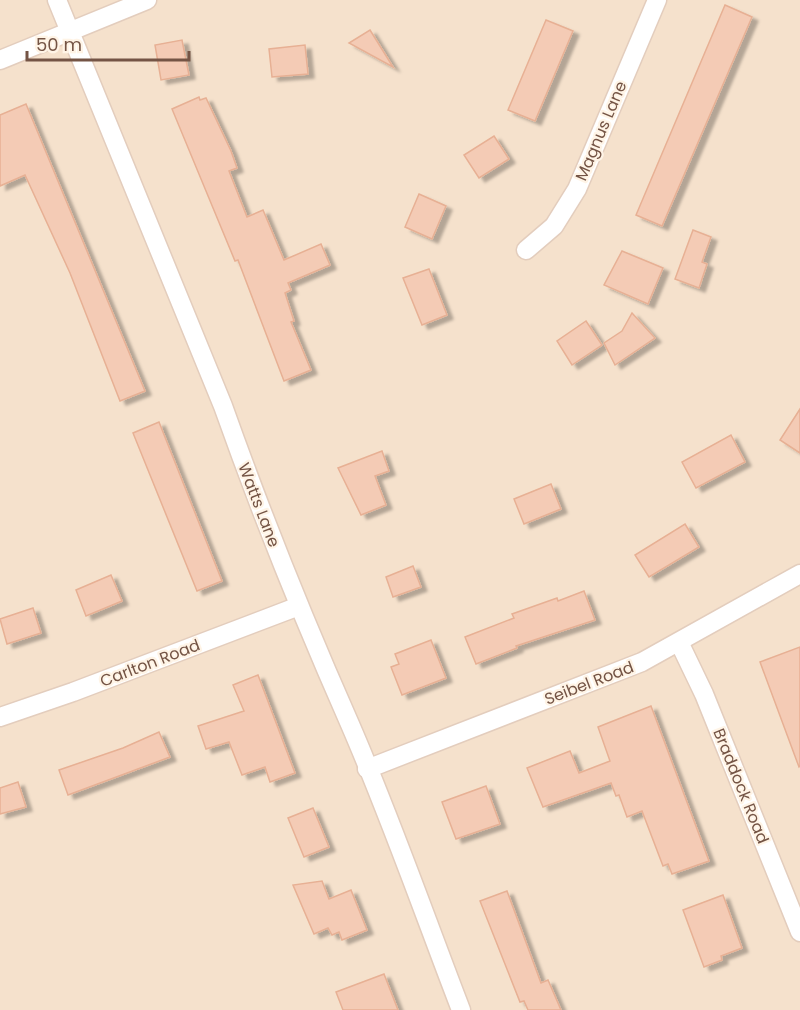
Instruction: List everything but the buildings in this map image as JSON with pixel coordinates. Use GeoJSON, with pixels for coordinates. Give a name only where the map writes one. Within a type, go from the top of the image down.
{"type":"FeatureCollection","features":[{"type":"Feature","properties":{"kind":"street","name":"Watts Lane"},"geometry":{"type":"LineString","coordinates":[[57,0],[223,406],[241,460],[367,769],[461,1010]]}},
{"type":"Feature","properties":{"kind":"street"},"geometry":{"type":"LineString","coordinates":[[0,60],[147,0]]}},
{"type":"Feature","properties":{"kind":"street","name":"Magnus Lane"},"geometry":{"type":"LineString","coordinates":[[526,250],[554,226],[577,189],[657,0]]}},
{"type":"Feature","properties":{"kind":"street","name":"Seibel Road"},"geometry":{"type":"LineString","coordinates":[[367,769],[642,663],[800,574]]}},
{"type":"Feature","properties":{"kind":"street","name":"Carlton Road"},"geometry":{"type":"LineString","coordinates":[[0,717],[73,692],[299,606]]}},
{"type":"Feature","properties":{"kind":"street","name":"Braddock Road"},"geometry":{"type":"LineString","coordinates":[[679,642],[704,694],[799,925]]}},
{"type":"Feature","properties":{"kind":"shaded area"},"geometry":{"type":"Polygon","coordinates":[[[0,0],[800,0],[800,1010],[0,1010],[0,0]]]}}]}
